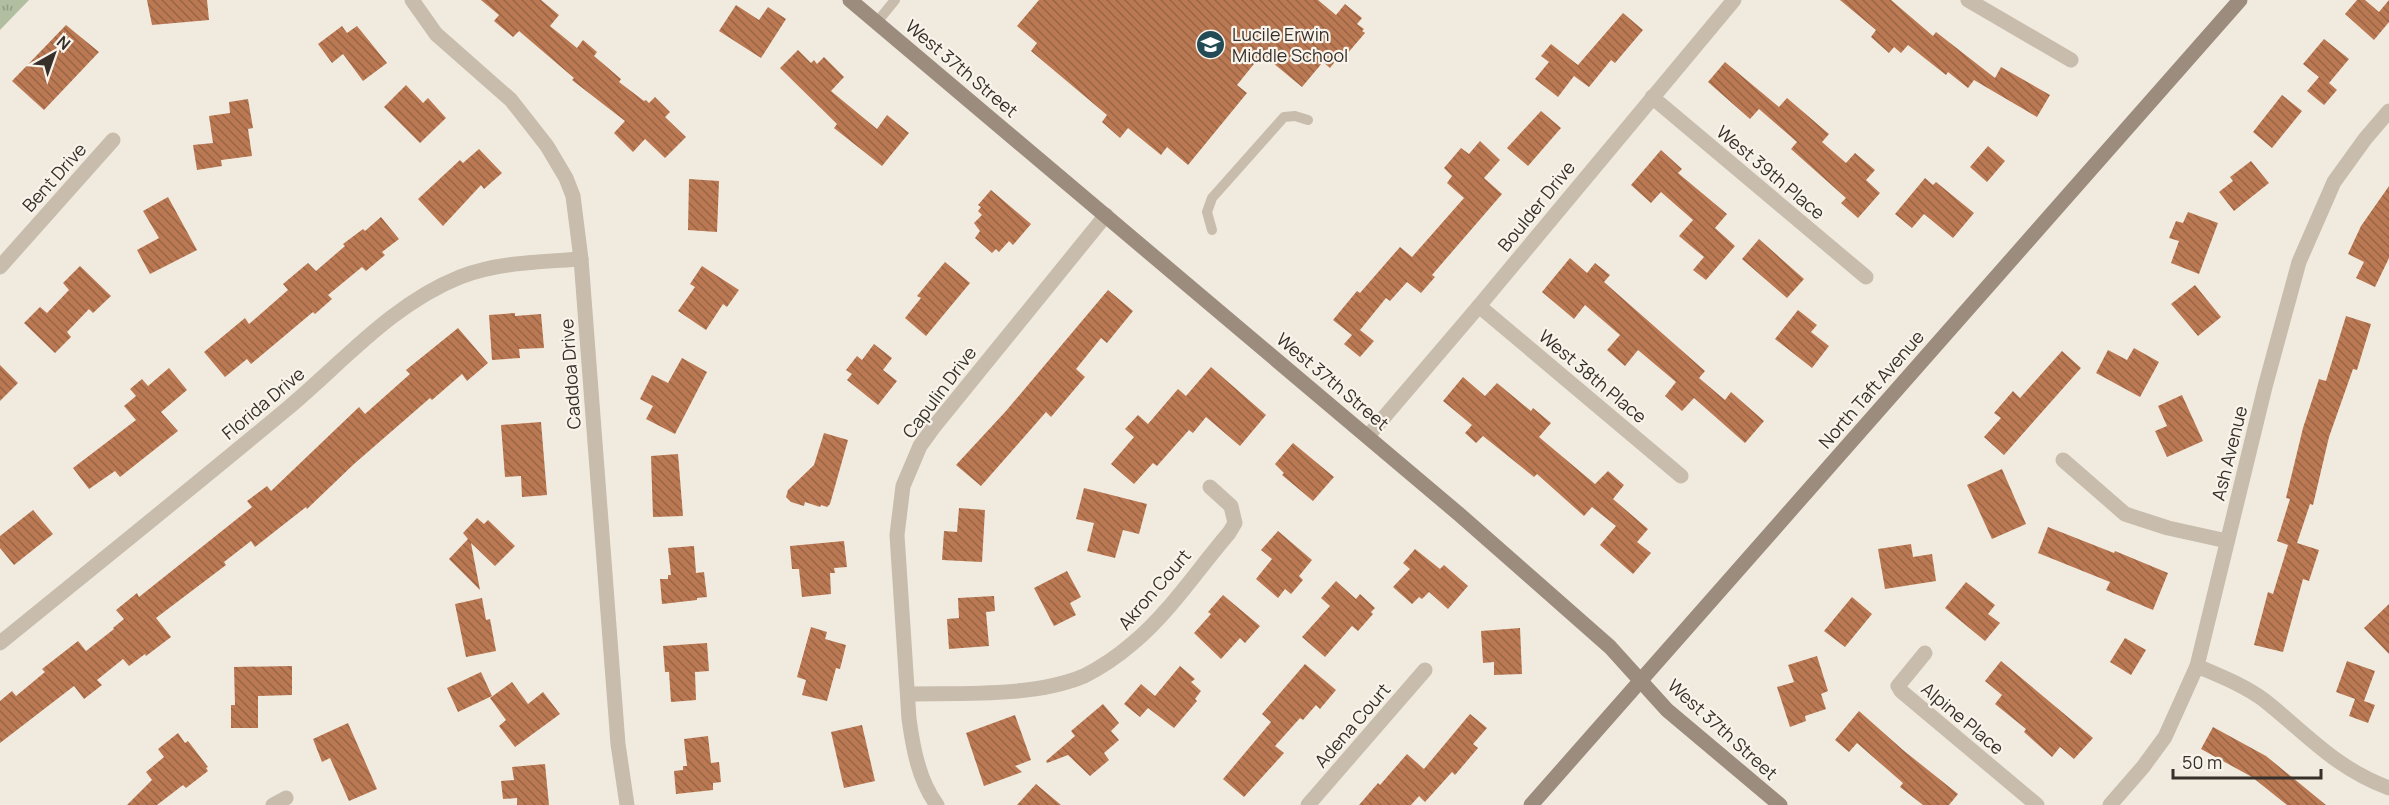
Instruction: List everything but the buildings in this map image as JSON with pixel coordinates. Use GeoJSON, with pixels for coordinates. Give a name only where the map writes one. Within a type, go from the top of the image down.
{"type":"FeatureCollection","features":[{"type":"Feature","properties":{"kind":"street","name":"Caddoa Drive"},"geometry":{"type":"LineString","coordinates":[[412,0],[436,34],[512,100],[547,146],[566,178],[573,196],[581,259],[618,744],[627,805]]}},
{"type":"Feature","properties":{"kind":"street","name":"West 37th Street"},"geometry":{"type":"LineString","coordinates":[[850,0],[1368,436],[1610,647],[1667,710],[1780,805]]}},
{"type":"Feature","properties":{"kind":"street","name":"Boulder Drive"},"geometry":{"type":"LineString","coordinates":[[1368,436],[1734,0]]}},
{"type":"Feature","properties":{"kind":"street"},"geometry":{"type":"LineString","coordinates":[[1968,0],[2071,60]]}},
{"type":"Feature","properties":{"kind":"street","name":"North Taft Avenue"},"geometry":{"type":"LineString","coordinates":[[1531,805],[2240,0]]}},
{"type":"Feature","properties":{"kind":"street","name":"West 39th Place"},"geometry":{"type":"LineString","coordinates":[[1652,97],[1866,277]]}},
{"type":"Feature","properties":{"kind":"street","name":"Ash Avenue"},"geometry":{"type":"LineString","coordinates":[[2110,805],[2143,767],[2164,737],[2197,666],[2299,262],[2334,182],[2365,139],[2389,111]]}},
{"type":"Feature","properties":{"kind":"street","name":"Bent Drive"},"geometry":{"type":"LineString","coordinates":[[0,267],[113,140]]}},
{"type":"Feature","properties":{"kind":"street","name":"Capulin Drive"},"geometry":{"type":"LineString","coordinates":[[937,805],[923,777],[914,749],[908,694],[897,535],[903,486],[911,465],[933,428],[1106,214]]}},
{"type":"Feature","properties":{"kind":"street","name":"Florida Drive"},"geometry":{"type":"LineString","coordinates":[[0,643],[215,469],[312,388],[386,321],[418,298],[458,278],[478,271],[509,265],[581,259]]}},
{"type":"Feature","properties":{"kind":"street","name":"West 38th Place"},"geometry":{"type":"LineString","coordinates":[[1479,306],[1681,476]]}},
{"type":"Feature","properties":{"kind":"street"},"geometry":{"type":"LineString","coordinates":[[2063,460],[2126,513],[2168,528],[2227,541]]}},
{"type":"Feature","properties":{"kind":"street","name":"Akron Court"},"geometry":{"type":"LineString","coordinates":[[908,694],[1006,691],[1061,683],[1085,675],[1110,659],[1133,643],[1150,626],[1235,523],[1231,506],[1210,487]]}},
{"type":"Feature","properties":{"kind":"street","name":"Alpine Place"},"geometry":{"type":"LineString","coordinates":[[1925,653],[1901,680],[1898,686],[1901,691],[2037,805]]}},
{"type":"Feature","properties":{"kind":"street"},"geometry":{"type":"LineString","coordinates":[[2197,666],[2237,684],[2262,699],[2337,762],[2389,788]]}},
{"type":"Feature","properties":{"kind":"street","name":"Adena Court"},"geometry":{"type":"LineString","coordinates":[[1308,805],[1425,670]]}},
{"type":"Feature","properties":{"kind":"lane"},"geometry":{"type":"LineString","coordinates":[[877,22],[895,0]]}},
{"type":"Feature","properties":{"kind":"lane"},"geometry":{"type":"LineString","coordinates":[[1212,230],[1207,212],[1212,198],[1284,117],[1295,116],[1308,120]]}},
{"type":"Feature","properties":{"kind":"green space"},"geometry":{"type":"Polygon","coordinates":[[[0,0],[29,0],[0,30],[0,0]]]}},
{"type":"Feature","properties":{"kind":"place","name":"Lucile Erwin Middle School"},"geometry":{"type":"Point","coordinates":[1211,44]}}]}
